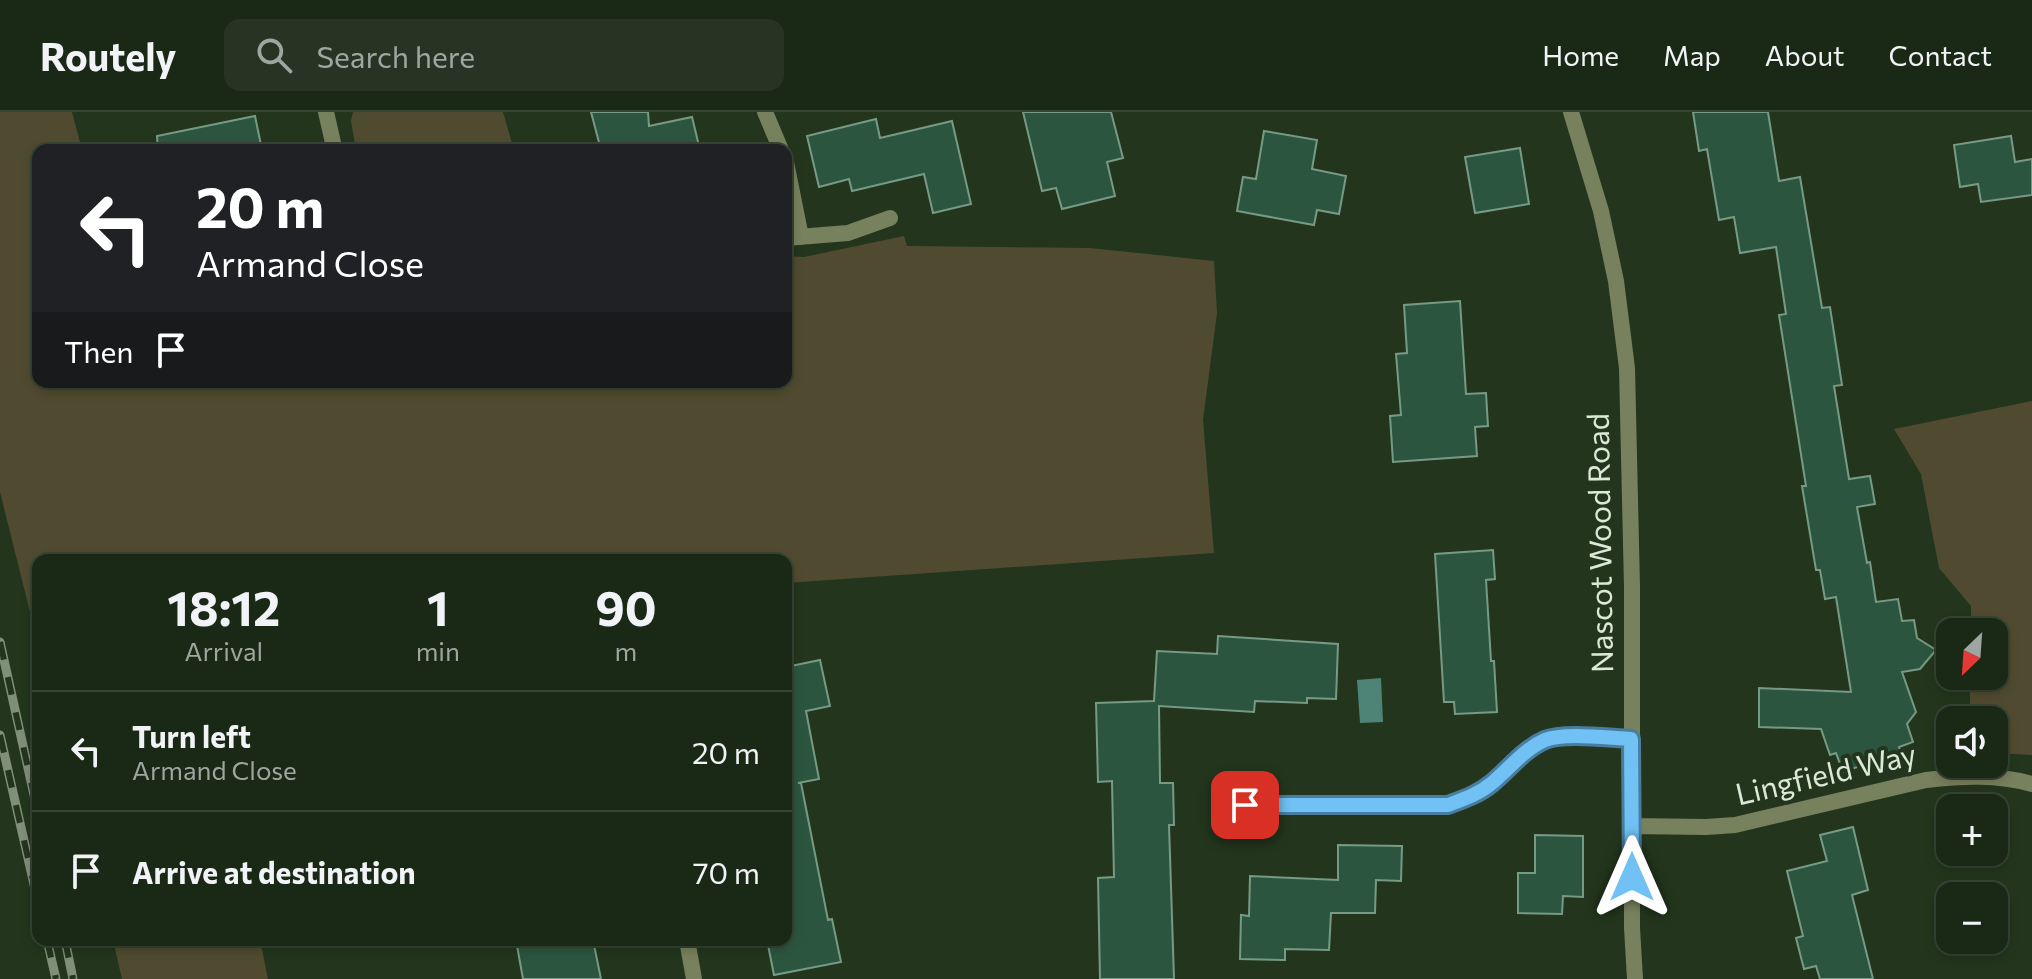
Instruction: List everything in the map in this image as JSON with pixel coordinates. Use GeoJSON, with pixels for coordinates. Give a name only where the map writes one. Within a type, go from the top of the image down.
{"type":"FeatureCollection","features":[{"type":"Feature","properties":{"kind":"street"},"geometry":{"type":"LineString","coordinates":[[326,112],[333,144]]}},
{"type":"Feature","properties":{"kind":"street"},"geometry":{"type":"LineString","coordinates":[[765,112],[778,144]]}},
{"type":"Feature","properties":{"kind":"street","name":"Nascot Wood Road"},"geometry":{"type":"LineString","coordinates":[[1571,112],[1601,211],[1613,267],[1627,368],[1635,979]]}},
{"type":"Feature","properties":{"kind":"street"},"geometry":{"type":"LineString","coordinates":[[794,237],[848,233],[890,218]]}},
{"type":"Feature","properties":{"kind":"street"},"geometry":{"type":"LineString","coordinates":[[1245,805],[1448,805],[1473,796],[1547,739],[1565,736],[1631,739]]}},
{"type":"Feature","properties":{"kind":"street","name":"Lingfield Way"},"geometry":{"type":"LineString","coordinates":[[1632,826],[1735,825],[1940,778],[1997,776],[2032,784]]}},
{"type":"Feature","properties":{"kind":"street"},"geometry":{"type":"LineString","coordinates":[[688,946],[694,979]]}},
{"type":"Feature","properties":{"kind":"shaded area"},"geometry":{"type":"Polygon","coordinates":[[[0,112],[72,112],[80,144],[32,144],[32,388],[792,388],[792,256],[804,257],[904,236],[907,246],[1090,248],[1214,261],[1217,313],[1203,420],[1214,553],[792,583],[792,554],[32,554],[32,620],[0,492],[0,112]]]}},
{"type":"Feature","properties":{"kind":"shaded area"},"geometry":{"type":"Polygon","coordinates":[[[353,112],[503,112],[512,144],[355,144],[351,121],[353,112]]]}},
{"type":"Feature","properties":{"kind":"shaded area"},"geometry":{"type":"Polygon","coordinates":[[[2032,401],[2032,755],[2008,754],[2008,706],[1970,706],[1970,690],[2008,690],[2008,618],[1971,618],[1971,606],[1939,568],[1921,474],[1894,429],[2032,401]]]}},
{"type":"Feature","properties":{"kind":"shaded area"},"geometry":{"type":"Polygon","coordinates":[[[114,946],[261,946],[268,979],[122,979],[114,946]]]}},
{"type":"Feature","properties":{"kind":"water"},"geometry":{"type":"Polygon","coordinates":[[[1381,678],[1383,722],[1360,723],[1357,680],[1381,678]]]}},
{"type":"Feature","properties":{"kind":"building"},"geometry":{"type":"Polygon","coordinates":[[[591,112],[648,112],[649,126],[692,117],[699,144],[599,144],[591,112]]]}},
{"type":"Feature","properties":{"kind":"building"},"geometry":{"type":"Polygon","coordinates":[[[1023,112],[1111,112],[1123,158],[1107,162],[1115,196],[1062,209],[1056,188],[1042,191],[1023,112]]]}},
{"type":"Feature","properties":{"kind":"building"},"geometry":{"type":"Polygon","coordinates":[[[1693,112],[1768,112],[1779,181],[1800,177],[1822,308],[1830,307],[1842,385],[1834,386],[1849,479],[1870,476],[1875,504],[1857,507],[1876,602],[1898,599],[1902,621],[1914,620],[1917,638],[1936,650],[1920,669],[1902,672],[1916,712],[1907,724],[1913,742],[1899,747],[1901,752],[1843,772],[1836,753],[1830,755],[1821,729],[1759,727],[1759,688],[1851,692],[1836,597],[1825,599],[1820,570],[1816,570],[1779,315],[1786,314],[1776,247],[1740,253],[1734,217],[1719,220],[1707,149],[1699,151],[1693,112]]]}},
{"type":"Feature","properties":{"kind":"building"},"geometry":{"type":"Polygon","coordinates":[[[255,116],[261,144],[158,144],[157,136],[255,116]]]}},
{"type":"Feature","properties":{"kind":"building"},"geometry":{"type":"Polygon","coordinates":[[[876,119],[880,138],[952,121],[971,204],[933,213],[924,174],[852,191],[849,179],[819,187],[807,136],[876,119]]]}},
{"type":"Feature","properties":{"kind":"building"},"geometry":{"type":"Polygon","coordinates":[[[1264,131],[1317,140],[1312,169],[1346,176],[1339,214],[1317,210],[1314,225],[1237,211],[1243,177],[1256,179],[1264,131]]]}},
{"type":"Feature","properties":{"kind":"building"},"geometry":{"type":"Polygon","coordinates":[[[2011,136],[2015,162],[2032,159],[2032,195],[1981,202],[1978,184],[1960,187],[1954,145],[2011,136]]]}},
{"type":"Feature","properties":{"kind":"building"},"geometry":{"type":"Polygon","coordinates":[[[1520,148],[1529,204],[1475,213],[1465,157],[1520,148]]]}},
{"type":"Feature","properties":{"kind":"building"},"geometry":{"type":"Polygon","coordinates":[[[1460,301],[1466,394],[1486,393],[1488,426],[1475,427],[1477,456],[1393,462],[1390,416],[1401,415],[1396,354],[1407,353],[1404,305],[1460,301]]]}},
{"type":"Feature","properties":{"kind":"building"},"geometry":{"type":"Polygon","coordinates":[[[1493,550],[1495,579],[1486,580],[1497,712],[1455,714],[1454,702],[1444,702],[1435,554],[1493,550]]]}},
{"type":"Feature","properties":{"kind":"building"},"geometry":{"type":"Polygon","coordinates":[[[1218,636],[1338,644],[1336,699],[1307,698],[1307,703],[1255,701],[1254,712],[1159,706],[1160,783],[1173,783],[1174,825],[1169,825],[1174,979],[1100,979],[1098,878],[1114,877],[1112,781],[1098,782],[1096,703],[1154,701],[1157,651],[1217,654],[1218,636]]]}},
{"type":"Feature","properties":{"kind":"building"},"geometry":{"type":"Polygon","coordinates":[[[820,660],[830,706],[806,711],[819,779],[798,783],[801,783],[828,920],[832,919],[841,962],[774,975],[768,946],[792,946],[792,666],[820,660]]]}},
{"type":"Feature","properties":{"kind":"building"},"geometry":{"type":"Polygon","coordinates":[[[1853,827],[1868,890],[1852,895],[1873,979],[1820,979],[1816,966],[1804,969],[1796,938],[1803,936],[1787,871],[1827,861],[1820,835],[1853,827]]]}},
{"type":"Feature","properties":{"kind":"building"},"geometry":{"type":"Polygon","coordinates":[[[1535,835],[1583,836],[1583,897],[1563,896],[1562,914],[1518,913],[1518,873],[1535,873],[1535,835]]]}},
{"type":"Feature","properties":{"kind":"building"},"geometry":{"type":"Polygon","coordinates":[[[1338,845],[1402,846],[1401,881],[1376,880],[1375,913],[1331,913],[1329,950],[1285,949],[1285,960],[1240,959],[1241,915],[1249,916],[1250,876],[1338,880],[1338,845]]]}},
{"type":"Feature","properties":{"kind":"building"},"geometry":{"type":"Polygon","coordinates":[[[517,946],[594,946],[601,979],[523,979],[517,946]]]}},
{"type":"Feature","properties":{"kind":"railway"},"geometry":{"type":"LineString","coordinates":[[0,642],[32,786]]}},
{"type":"Feature","properties":{"kind":"railway"},"geometry":{"type":"LineString","coordinates":[[0,735],[32,876]]}},
{"type":"Feature","properties":{"kind":"railway"},"geometry":{"type":"LineString","coordinates":[[48,946],[56,979]]}},
{"type":"Feature","properties":{"kind":"railway"},"geometry":{"type":"LineString","coordinates":[[66,946],[73,979]]}},
{"type":"Feature","properties":{"kind":"route"},"geometry":{"type":"LineString","coordinates":[[1245,805],[1448,805],[1473,796],[1547,739],[1565,736],[1631,739],[1632,877]]}}]}
